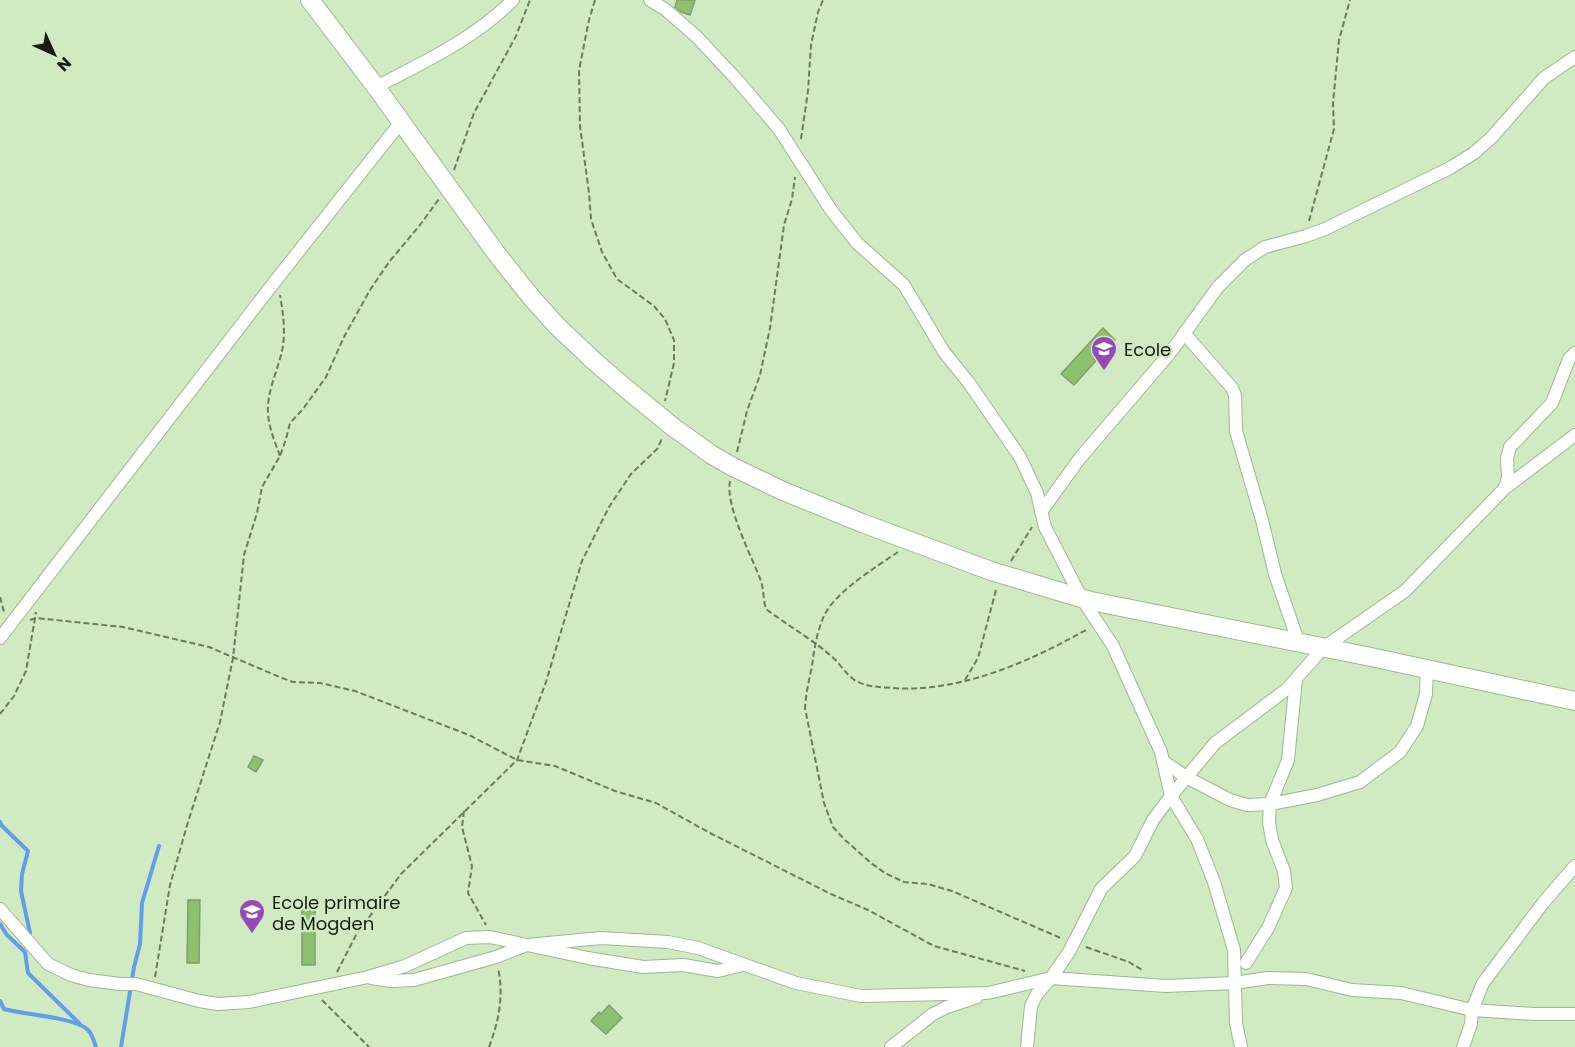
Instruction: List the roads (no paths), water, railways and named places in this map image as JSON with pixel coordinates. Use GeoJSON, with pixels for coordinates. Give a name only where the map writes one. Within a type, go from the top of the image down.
{"type":"FeatureCollection","features":[{"type":"Feature","properties":{"kind":"street"},"geometry":{"type":"LineString","coordinates":[[310,0],[496,253],[531,297],[557,326],[594,361],[661,418],[712,455],[793,495],[862,523],[1002,574],[1082,598],[1575,701]]}},
{"type":"Feature","properties":{"kind":"street"},"geometry":{"type":"LineString","coordinates":[[376,87],[466,38],[513,0]]}},
{"type":"Feature","properties":{"kind":"street"},"geometry":{"type":"LineString","coordinates":[[650,0],[666,10],[697,37],[779,129],[831,210],[857,243],[904,285],[944,352],[969,383],[1020,457],[1036,493],[1045,527],[1082,598],[1113,646],[1161,752],[1171,796],[1197,839],[1215,882],[1234,950],[1236,1023],[1241,1047]]}},
{"type":"Feature","properties":{"kind":"street"},"geometry":{"type":"LineString","coordinates":[[1041,512],[1080,458],[1152,375],[1218,287],[1245,260],[1265,247],[1306,236],[1325,228],[1450,168],[1474,153],[1492,137],[1544,78],[1575,57]]}},
{"type":"Feature","properties":{"kind":"street"},"geometry":{"type":"LineString","coordinates":[[0,638],[4,625],[37,590],[401,122]]}},
{"type":"Feature","properties":{"kind":"street"},"geometry":{"type":"LineString","coordinates":[[1184,333],[1232,388],[1235,395],[1236,431],[1275,574],[1299,644]]}},
{"type":"Feature","properties":{"kind":"street"},"geometry":{"type":"LineString","coordinates":[[1505,488],[1510,447],[1552,403],[1569,358],[1575,353]]}},
{"type":"Feature","properties":{"kind":"street"},"geometry":{"type":"LineString","coordinates":[[1027,1047],[1031,1006],[1037,994],[1051,978],[1074,943],[1101,889],[1135,856],[1153,820],[1215,743],[1287,689],[1323,648],[1405,591],[1505,488],[1575,435]]}},
{"type":"Feature","properties":{"kind":"street"},"geometry":{"type":"LineString","coordinates":[[1163,761],[1186,777],[1230,800],[1247,805],[1270,804],[1317,795],[1360,782],[1401,752],[1417,726],[1426,694],[1428,669]]}},
{"type":"Feature","properties":{"kind":"street"},"geometry":{"type":"LineString","coordinates":[[1246,963],[1268,928],[1286,888],[1284,871],[1272,840],[1269,822],[1270,804],[1288,760],[1296,679]]}},
{"type":"Feature","properties":{"kind":"street"},"geometry":{"type":"LineString","coordinates":[[1463,1047],[1471,1024],[1472,1010],[1483,983],[1543,903],[1575,866]]}},
{"type":"Feature","properties":{"kind":"street"},"geometry":{"type":"LineString","coordinates":[[0,909],[48,964],[70,975],[88,980],[136,984],[218,1004],[249,1002],[368,977],[405,966],[466,938],[490,937],[643,966],[683,965],[718,971],[745,964]]}},
{"type":"Feature","properties":{"kind":"street"},"geometry":{"type":"LineString","coordinates":[[368,977],[392,981],[414,980],[496,957],[527,945],[601,938],[668,942],[698,948],[796,983],[861,996],[988,993]]}},
{"type":"Feature","properties":{"kind":"street"},"geometry":{"type":"LineString","coordinates":[[1234,950],[1246,963],[1268,978]]}},
{"type":"Feature","properties":{"kind":"street"},"geometry":{"type":"LineString","coordinates":[[891,1047],[933,1014],[946,1007],[988,993],[1051,978],[1166,986],[1234,983],[1268,978],[1306,979],[1352,990],[1401,993],[1472,1010],[1575,1014]]}},
{"type":"Feature","properties":{"kind":"waterway"},"geometry":{"type":"LineString","coordinates":[[0,822],[28,851],[22,874],[21,891],[29,937]]}},
{"type":"Feature","properties":{"kind":"waterway"},"geometry":{"type":"LineString","coordinates":[[121,1047],[140,944],[142,903],[159,846]]}},
{"type":"Feature","properties":{"kind":"waterway"},"geometry":{"type":"LineString","coordinates":[[0,924],[7,935],[25,952],[28,973],[80,1024]]}},
{"type":"Feature","properties":{"kind":"waterway"},"geometry":{"type":"LineString","coordinates":[[0,1001],[4,1009],[61,1019],[82,1026],[89,1032],[96,1047]]}},
{"type":"Feature","properties":{"kind":"place","name":"Ecole"},"geometry":{"type":"Point","coordinates":[1104,372]}},
{"type":"Feature","properties":{"kind":"place","name":"Ecole primaire de Mogden"},"geometry":{"type":"Point","coordinates":[252,935]}}]}
